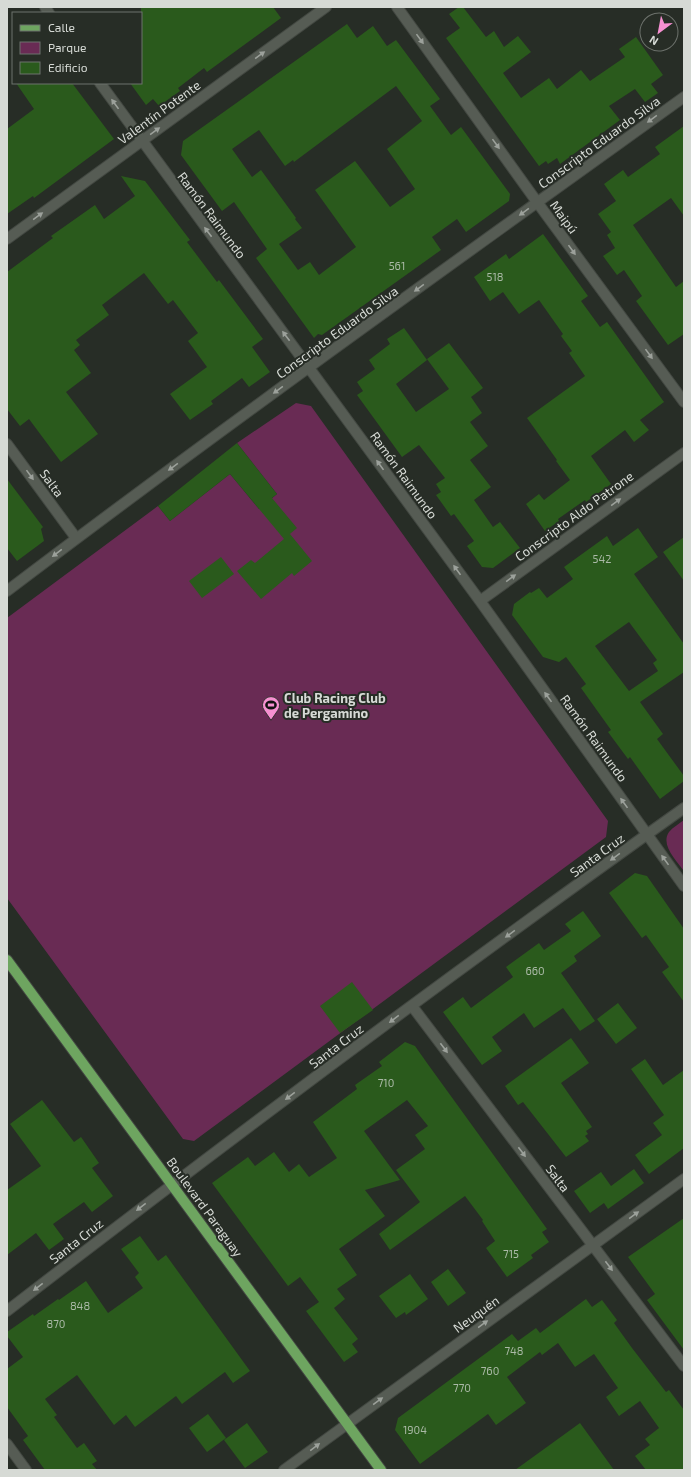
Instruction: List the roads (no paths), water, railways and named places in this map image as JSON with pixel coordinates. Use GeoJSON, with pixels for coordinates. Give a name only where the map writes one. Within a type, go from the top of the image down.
{"type":"FeatureCollection","features":[{"type":"Feature","properties":{"kind":"main road","name":"Boulevard Paraguay"},"geometry":{"type":"LineString","coordinates":[[7,960],[380,1470]]}},
{"type":"Feature","properties":{"kind":"street","name":"Valentín Potente"},"geometry":{"type":"LineString","coordinates":[[7,239],[326,7]]}},
{"type":"Feature","properties":{"kind":"street","name":"Maipú"},"geometry":{"type":"LineString","coordinates":[[397,7],[537,202],[684,402]]}},
{"type":"Feature","properties":{"kind":"street","name":"Ramón Raimundo"},"geometry":{"type":"LineString","coordinates":[[101,84],[141,141],[480,601],[684,886]]}},
{"type":"Feature","properties":{"kind":"street","name":"Conscripto Eduardo Silva"},"geometry":{"type":"LineString","coordinates":[[7,591],[76,538],[309,367],[684,97]]}},
{"type":"Feature","properties":{"kind":"street","name":"Salta"},"geometry":{"type":"LineString","coordinates":[[7,444],[76,538]]}},
{"type":"Feature","properties":{"kind":"street","name":"Conscripto Aldo Patrone"},"geometry":{"type":"LineString","coordinates":[[480,601],[684,453]]}},
{"type":"Feature","properties":{"kind":"street","name":"Santa Cruz"},"geometry":{"type":"LineString","coordinates":[[7,1311],[172,1184],[412,1006],[684,808]]}},
{"type":"Feature","properties":{"kind":"street","name":"Salta"},"geometry":{"type":"LineString","coordinates":[[412,1006],[684,1366]]}},
{"type":"Feature","properties":{"kind":"street","name":"Neuquén"},"geometry":{"type":"LineString","coordinates":[[284,1470],[346,1423],[684,1179]]}},
{"type":"Feature","properties":{"kind":"street"},"geometry":{"type":"LineString","coordinates":[[7,1444],[26,1470]]}},
{"type":"Feature","properties":{"kind":"place","name":"Club Racing Club de Pergamino"},"geometry":{"type":"Point","coordinates":[271,720]}}]}
